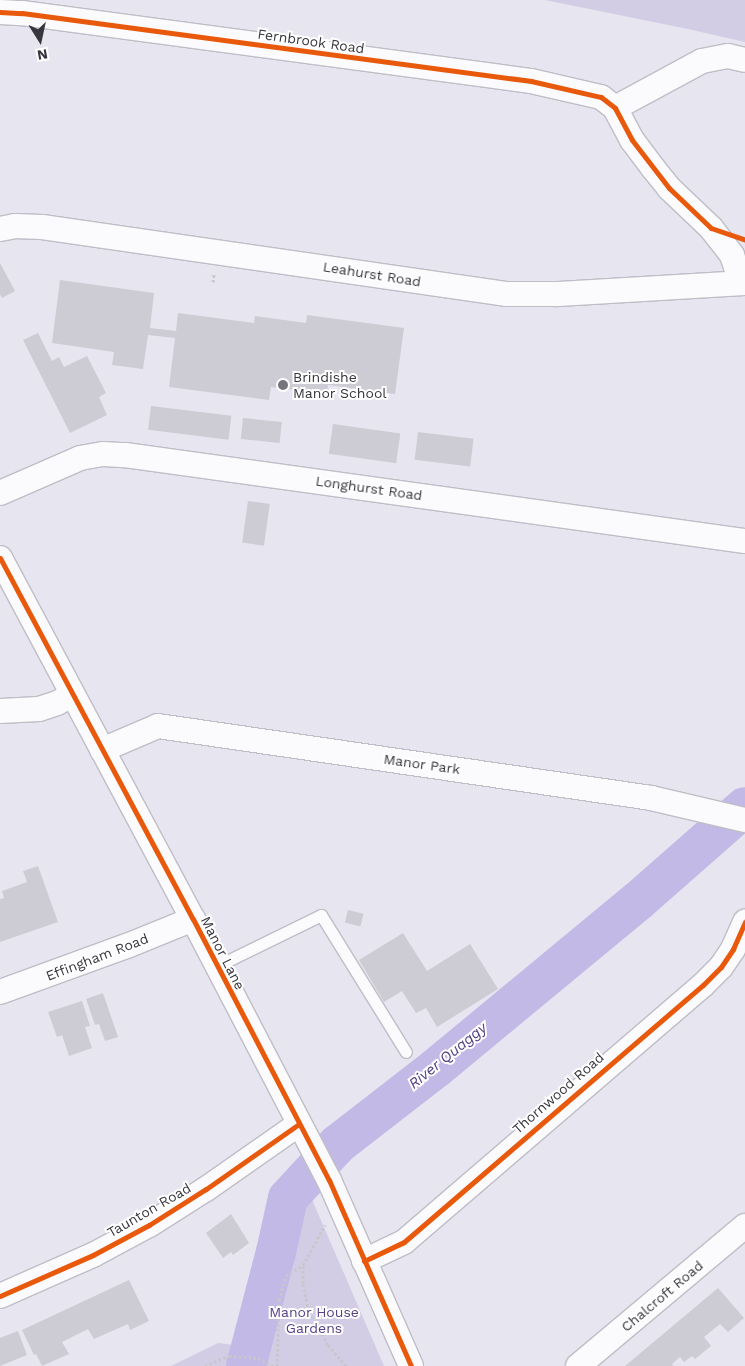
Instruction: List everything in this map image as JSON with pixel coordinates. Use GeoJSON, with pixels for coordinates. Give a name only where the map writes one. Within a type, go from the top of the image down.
{"type":"FeatureCollection","features":[{"type":"Feature","properties":{"kind":"street","name":"Fernbrook Road"},"geometry":{"type":"LineString","coordinates":[[0,12],[32,14],[531,81],[601,97],[615,108]]}},
{"type":"Feature","properties":{"kind":"street"},"geometry":{"type":"LineString","coordinates":[[743,283],[732,255],[711,228],[669,188],[653,168],[632,140],[615,108],[702,62],[728,56],[745,60]]}},
{"type":"Feature","properties":{"kind":"street","name":"Leahurst Road"},"geometry":{"type":"LineString","coordinates":[[0,229],[15,226],[42,227],[507,294],[558,294],[743,283]]}},
{"type":"Feature","properties":{"kind":"street","name":"Longhurst Road"},"geometry":{"type":"LineString","coordinates":[[0,493],[56,466],[80,458],[104,454],[125,455],[745,542]]}},
{"type":"Feature","properties":{"kind":"street","name":"Manor Lane"},"geometry":{"type":"LineString","coordinates":[[0,558],[193,919],[313,1149],[340,1205],[411,1366]]}},
{"type":"Feature","properties":{"kind":"street"},"geometry":{"type":"LineString","coordinates":[[0,711],[39,709],[57,703],[72,695]]}},
{"type":"Feature","properties":{"kind":"street","name":"Manor Park"},"geometry":{"type":"LineString","coordinates":[[102,750],[158,726],[583,787],[651,798],[745,820]]}},
{"type":"Feature","properties":{"kind":"street","name":"Effingham Road"},"geometry":{"type":"LineString","coordinates":[[0,992],[129,945],[193,919]]}},
{"type":"Feature","properties":{"kind":"street","name":"Thornwood Road"},"geometry":{"type":"LineString","coordinates":[[364,1261],[404,1242],[703,985],[721,967],[733,949],[745,922]]}},
{"type":"Feature","properties":{"kind":"street","name":"Taunton Road"},"geometry":{"type":"LineString","coordinates":[[0,1296],[93,1254],[149,1225],[206,1189],[299,1124]]}},
{"type":"Feature","properties":{"kind":"street","name":"Chalcroft Road"},"geometry":{"type":"LineString","coordinates":[[578,1366],[745,1226]]}},
{"type":"Feature","properties":{"kind":"lane"},"geometry":{"type":"LineString","coordinates":[[217,966],[321,914],[406,1052]]}},
{"type":"Feature","properties":{"kind":"path"},"geometry":{"type":"LineString","coordinates":[[340,1205],[323,1227],[303,1265],[303,1284],[309,1312],[328,1346],[346,1366]]}},
{"type":"Feature","properties":{"kind":"path"},"geometry":{"type":"LineString","coordinates":[[205,1366],[229,1356],[258,1358],[275,1366],[279,1300],[286,1276],[303,1265]]}},
{"type":"Feature","properties":{"kind":"green space"},"geometry":{"type":"Polygon","coordinates":[[[545,0],[745,0],[745,42],[688,29],[545,0]]]}},
{"type":"Feature","properties":{"kind":"green space","name":"Manor House Gardens"},"geometry":{"type":"Polygon","coordinates":[[[310,1195],[384,1366],[171,1366],[218,1343],[234,1345],[238,1338],[266,1324],[288,1225],[299,1201],[310,1195]]]}},
{"type":"Feature","properties":{"kind":"building"},"geometry":{"type":"Polygon","coordinates":[[[0,263],[15,291],[2,298],[0,294],[0,263]]]}},
{"type":"Feature","properties":{"kind":"building"},"geometry":{"type":"Polygon","coordinates":[[[60,280],[154,293],[150,328],[176,331],[178,313],[254,323],[255,316],[306,323],[307,315],[404,328],[395,394],[328,385],[327,394],[271,387],[269,400],[169,387],[175,338],[148,335],[143,369],[112,365],[114,352],[52,343],[60,280]]]}},
{"type":"Feature","properties":{"kind":"building"},"geometry":{"type":"Polygon","coordinates":[[[38,333],[52,361],[59,357],[64,367],[87,356],[106,393],[99,397],[107,415],[70,433],[23,340],[38,333]]]}},
{"type":"Feature","properties":{"kind":"building"},"geometry":{"type":"Polygon","coordinates":[[[151,406],[231,416],[228,440],[148,430],[151,406]]]}},
{"type":"Feature","properties":{"kind":"building"},"geometry":{"type":"Polygon","coordinates":[[[243,418],[282,422],[280,443],[241,439],[243,418]]]}},
{"type":"Feature","properties":{"kind":"building"},"geometry":{"type":"Polygon","coordinates":[[[333,424],[400,433],[396,463],[329,454],[333,424]]]}},
{"type":"Feature","properties":{"kind":"building"},"geometry":{"type":"Polygon","coordinates":[[[418,432],[474,439],[470,467],[415,460],[418,432]]]}},
{"type":"Feature","properties":{"kind":"building"},"geometry":{"type":"Polygon","coordinates":[[[248,501],[270,504],[264,546],[242,543],[248,501]]]}},
{"type":"Feature","properties":{"kind":"building"},"geometry":{"type":"Polygon","coordinates":[[[38,866],[58,922],[0,942],[0,899],[4,898],[2,891],[27,882],[23,871],[38,866]]]}},
{"type":"Feature","properties":{"kind":"building"},"geometry":{"type":"Polygon","coordinates":[[[348,910],[364,914],[360,926],[345,923],[348,910]]]}},
{"type":"Feature","properties":{"kind":"building"},"geometry":{"type":"Polygon","coordinates":[[[403,933],[427,971],[470,944],[498,989],[437,1027],[426,1008],[416,1013],[402,991],[384,1002],[359,960],[403,933]]]}},
{"type":"Feature","properties":{"kind":"building"},"geometry":{"type":"Polygon","coordinates":[[[103,993],[118,1037],[105,1041],[99,1024],[95,1025],[86,999],[103,993]]]}},
{"type":"Feature","properties":{"kind":"building"},"geometry":{"type":"Polygon","coordinates":[[[82,1001],[90,1026],[85,1027],[92,1048],[69,1056],[62,1035],[57,1037],[48,1012],[82,1001]]]}},
{"type":"Feature","properties":{"kind":"building"},"geometry":{"type":"Polygon","coordinates":[[[231,1214],[249,1243],[233,1255],[231,1252],[223,1258],[206,1233],[231,1214]]]}},
{"type":"Feature","properties":{"kind":"building"},"geometry":{"type":"Polygon","coordinates":[[[129,1280],[149,1321],[130,1330],[128,1324],[94,1339],[88,1329],[62,1342],[69,1354],[42,1366],[36,1354],[34,1355],[22,1330],[129,1280]]]}},
{"type":"Feature","properties":{"kind":"building"},"geometry":{"type":"Polygon","coordinates":[[[718,1288],[744,1318],[728,1332],[720,1324],[704,1337],[711,1346],[695,1359],[692,1356],[684,1362],[680,1357],[672,1364],[674,1366],[625,1366],[718,1288]]]}},
{"type":"Feature","properties":{"kind":"building"},"geometry":{"type":"Polygon","coordinates":[[[18,1331],[27,1355],[0,1366],[0,1338],[18,1331]]]}},
{"type":"Feature","properties":{"kind":"waterway","name":"River Quaggy"},"geometry":{"type":"LineString","coordinates":[[246,1366],[288,1198],[338,1144],[436,1068],[638,901],[745,807]]}},
{"type":"Feature","properties":{"kind":"cycle path"},"geometry":{"type":"LineString","coordinates":[[0,12],[22,13],[531,81],[601,97],[615,108],[632,140],[669,188],[711,228],[745,240]]}},
{"type":"Feature","properties":{"kind":"cycle path"},"geometry":{"type":"LineString","coordinates":[[0,558],[193,919],[329,1180],[411,1366]]}},
{"type":"Feature","properties":{"kind":"cycle path"},"geometry":{"type":"LineString","coordinates":[[364,1261],[404,1242],[703,985],[721,967],[733,949],[745,922]]}},
{"type":"Feature","properties":{"kind":"cycle path"},"geometry":{"type":"LineString","coordinates":[[0,1296],[93,1255],[149,1225],[206,1189],[299,1124]]}},
{"type":"Feature","properties":{"kind":"place","name":"Brindishe Manor School"},"geometry":{"type":"Point","coordinates":[283,385]}}]}
